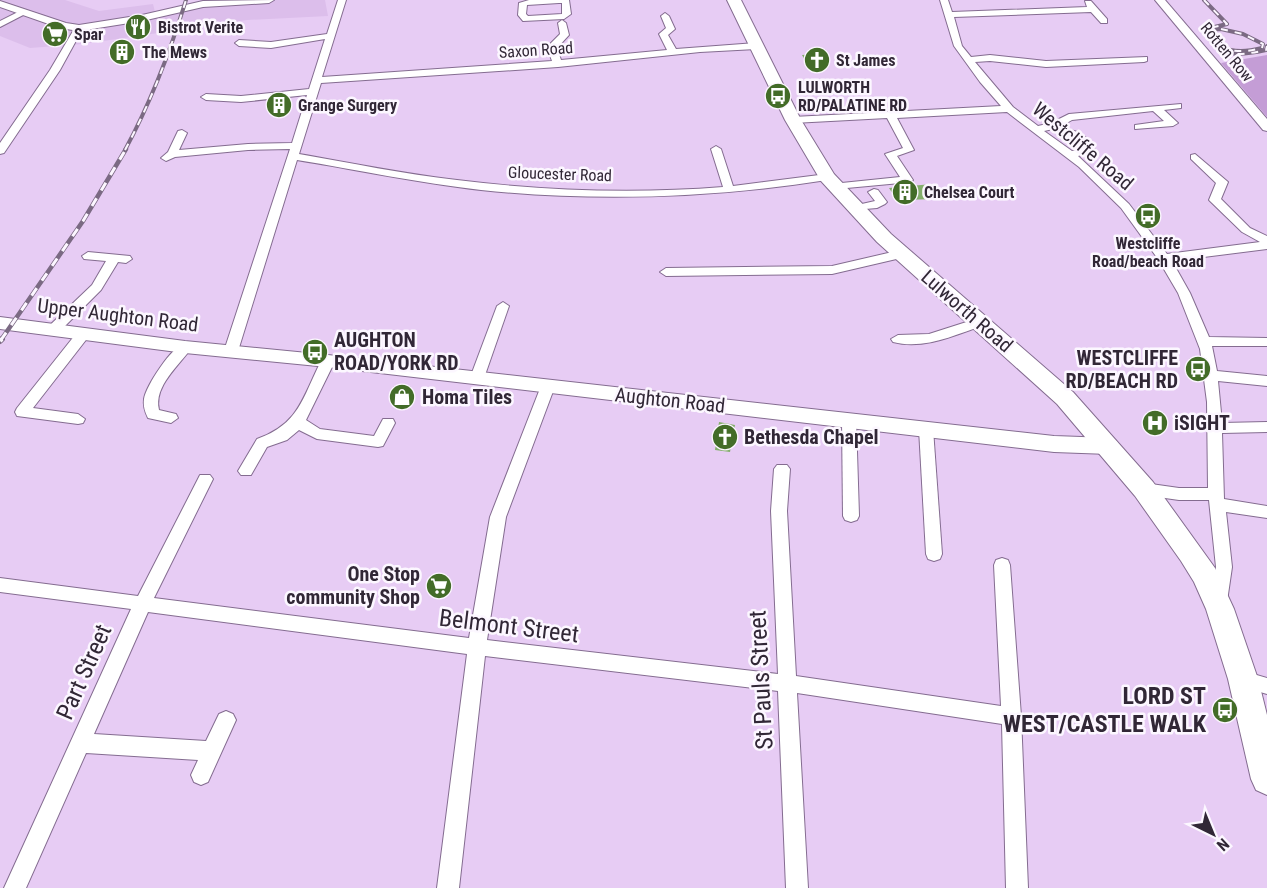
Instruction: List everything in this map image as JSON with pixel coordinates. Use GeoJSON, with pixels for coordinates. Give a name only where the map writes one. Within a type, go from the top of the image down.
{"type":"FeatureCollection","features":[{"type":"Feature","properties":{"kind":"highway","name":"Lulworth Road"},"geometry":{"type":"LineString","coordinates":[[734,0],[793,120],[832,182],[901,254],[1065,398],[1144,489],[1195,561],[1255,683],[1267,779]]}},
{"type":"Feature","properties":{"kind":"main road","name":"Upper Aughton Road"},"geometry":{"type":"LineString","coordinates":[[0,323],[231,351]]}},
{"type":"Feature","properties":{"kind":"main road","name":"Aughton Road"},"geometry":{"type":"LineString","coordinates":[[231,351],[1054,444],[1109,446]]}},
{"type":"Feature","properties":{"kind":"street"},"geometry":{"type":"LineString","coordinates":[[0,4],[64,26],[79,28],[142,18],[212,3],[269,0]]}},
{"type":"Feature","properties":{"kind":"street"},"geometry":{"type":"LineString","coordinates":[[231,351],[342,0]]}},
{"type":"Feature","properties":{"kind":"street","name":"Westcliffe Road"},"geometry":{"type":"LineString","coordinates":[[944,0],[958,46],[968,60],[1009,109],[1070,155],[1125,206],[1164,258],[1184,293],[1203,341],[1210,375],[1215,428],[1216,499],[1224,567],[1220,609]]}},
{"type":"Feature","properties":{"kind":"street","name":"Rotten Row"},"geometry":{"type":"LineString","coordinates":[[1160,0],[1267,127]]}},
{"type":"Feature","properties":{"kind":"street"},"geometry":{"type":"LineString","coordinates":[[540,1],[566,2],[567,14],[558,17],[524,18],[521,5],[540,1]]}},
{"type":"Feature","properties":{"kind":"street"},"geometry":{"type":"LineString","coordinates":[[948,15],[1090,6],[1104,21]]}},
{"type":"Feature","properties":{"kind":"street"},"geometry":{"type":"LineString","coordinates":[[0,24],[25,12]]}},
{"type":"Feature","properties":{"kind":"street"},"geometry":{"type":"LineString","coordinates":[[665,16],[671,29],[663,34],[673,53]]}},
{"type":"Feature","properties":{"kind":"street"},"geometry":{"type":"LineString","coordinates":[[558,64],[552,47],[565,35],[562,24]]}},
{"type":"Feature","properties":{"kind":"street"},"geometry":{"type":"LineString","coordinates":[[0,151],[56,70],[79,28]]}},
{"type":"Feature","properties":{"kind":"street"},"geometry":{"type":"LineString","coordinates":[[238,42],[271,45],[330,36]]}},
{"type":"Feature","properties":{"kind":"street","name":"Saxon Road"},"geometry":{"type":"LineString","coordinates":[[318,80],[558,64],[756,46]]}},
{"type":"Feature","properties":{"kind":"street"},"geometry":{"type":"LineString","coordinates":[[968,60],[990,58],[1046,64],[1147,62],[1139,49]]}},
{"type":"Feature","properties":{"kind":"street"},"geometry":{"type":"LineString","coordinates":[[212,84],[204,99],[241,99],[312,92]]}},
{"type":"Feature","properties":{"kind":"street"},"geometry":{"type":"LineString","coordinates":[[1037,129],[1054,126],[1069,117],[1178,106]]}},
{"type":"Feature","properties":{"kind":"street"},"geometry":{"type":"LineString","coordinates":[[793,120],[1009,109]]}},
{"type":"Feature","properties":{"kind":"street"},"geometry":{"type":"LineString","coordinates":[[1138,127],[1173,123],[1156,109]]}},
{"type":"Feature","properties":{"kind":"street","name":"Gloucester Road"},"geometry":{"type":"LineString","coordinates":[[182,133],[169,156],[248,147],[295,151],[410,177],[510,189],[674,192],[832,182],[907,180],[890,154],[909,150],[890,115]]}},
{"type":"Feature","properties":{"kind":"street"},"geometry":{"type":"LineString","coordinates":[[1070,155],[1090,150],[1089,146],[1071,132]]}},
{"type":"Feature","properties":{"kind":"street"},"geometry":{"type":"LineString","coordinates":[[716,148],[729,189]]}},
{"type":"Feature","properties":{"kind":"street"},"geometry":{"type":"LineString","coordinates":[[1195,157],[1222,182],[1215,200],[1246,230],[1267,243]]}},
{"type":"Feature","properties":{"kind":"street"},"geometry":{"type":"LineString","coordinates":[[857,208],[881,202],[874,192]]}},
{"type":"Feature","properties":{"kind":"street"},"geometry":{"type":"LineString","coordinates":[[1164,258],[1267,243]]}},
{"type":"Feature","properties":{"kind":"street"},"geometry":{"type":"LineString","coordinates":[[666,272],[832,270],[901,254]]}},
{"type":"Feature","properties":{"kind":"street"},"geometry":{"type":"LineString","coordinates":[[53,330],[97,287],[121,258],[88,256]]}},
{"type":"Feature","properties":{"kind":"street"},"geometry":{"type":"LineString","coordinates":[[477,378],[503,306]]}},
{"type":"Feature","properties":{"kind":"street"},"geometry":{"type":"LineString","coordinates":[[898,339],[907,341],[953,333],[979,322]]}},
{"type":"Feature","properties":{"kind":"street"},"geometry":{"type":"LineString","coordinates":[[78,419],[22,412],[84,333]]}},
{"type":"Feature","properties":{"kind":"street"},"geometry":{"type":"LineString","coordinates":[[1203,341],[1267,342]]}},
{"type":"Feature","properties":{"kind":"street"},"geometry":{"type":"LineString","coordinates":[[171,418],[153,414],[150,409],[150,395],[185,347]]}},
{"type":"Feature","properties":{"kind":"street"},"geometry":{"type":"LineString","coordinates":[[246,471],[262,443],[282,436],[298,422],[328,361]]}},
{"type":"Feature","properties":{"kind":"street"},"geometry":{"type":"LineString","coordinates":[[1210,375],[1267,381]]}},
{"type":"Feature","properties":{"kind":"street"},"geometry":{"type":"LineString","coordinates":[[448,888],[477,647],[498,517],[548,386]]}},
{"type":"Feature","properties":{"kind":"street"},"geometry":{"type":"LineString","coordinates":[[849,420],[851,516]]}},
{"type":"Feature","properties":{"kind":"street"},"geometry":{"type":"LineString","coordinates":[[298,422],[317,434],[378,442],[388,423]]}},
{"type":"Feature","properties":{"kind":"street"},"geometry":{"type":"LineString","coordinates":[[1215,428],[1267,427]]}},
{"type":"Feature","properties":{"kind":"street"},"geometry":{"type":"LineString","coordinates":[[926,429],[934,554]]}},
{"type":"Feature","properties":{"kind":"street","name":"St Pauls Street"},"geometry":{"type":"LineString","coordinates":[[782,470],[779,511],[797,888]]}},
{"type":"Feature","properties":{"kind":"street","name":"Part Street"},"geometry":{"type":"LineString","coordinates":[[15,888],[143,603],[204,479]]}},
{"type":"Feature","properties":{"kind":"street"},"geometry":{"type":"LineString","coordinates":[[1144,489],[1216,499],[1267,512]]}},
{"type":"Feature","properties":{"kind":"street"},"geometry":{"type":"LineString","coordinates":[[1002,565],[1011,716],[1017,888]]}},
{"type":"Feature","properties":{"kind":"street","name":"Belmont Street"},"geometry":{"type":"LineString","coordinates":[[0,585],[477,647],[786,683],[1011,716]]}},
{"type":"Feature","properties":{"kind":"street"},"geometry":{"type":"LineString","coordinates":[[201,775],[226,720]]}},
{"type":"Feature","properties":{"kind":"street"},"geometry":{"type":"LineString","coordinates":[[81,742],[212,751]]}},
{"type":"Feature","properties":{"kind":"shaded area"},"geometry":{"type":"Polygon","coordinates":[[[0,0],[65,0],[99,11],[153,4],[155,12],[200,0],[325,0],[328,16],[247,20],[83,44],[30,48],[0,36],[0,0]]]}},
{"type":"Feature","properties":{"kind":"shaded area"},"geometry":{"type":"Polygon","coordinates":[[[1267,55],[1267,117],[1221,63],[1267,55]]]}},
{"type":"Feature","properties":{"kind":"building"},"geometry":{"type":"Polygon","coordinates":[[[815,54],[821,67],[809,67],[802,55],[815,54]]]}},
{"type":"Feature","properties":{"kind":"building","name":"Chelsea Court"},"geometry":{"type":"Polygon","coordinates":[[[932,184],[942,199],[897,200],[889,188],[932,184]]]}},
{"type":"Feature","properties":{"kind":"building","name":"Bethesda Chapel"},"geometry":{"type":"Polygon","coordinates":[[[719,422],[735,425],[730,452],[715,450],[719,422]]]}},
{"type":"Feature","properties":{"kind":"railway"},"geometry":{"type":"LineString","coordinates":[[125,150],[159,76],[186,0]]}},
{"type":"Feature","properties":{"kind":"railway"},"geometry":{"type":"LineString","coordinates":[[1204,0],[1227,24],[1206,29],[1216,46],[1238,54],[1266,50],[1267,46]]}},
{"type":"Feature","properties":{"kind":"railway"},"geometry":{"type":"LineString","coordinates":[[1221,29],[1243,34],[1263,44],[1262,48],[1245,51],[1230,50],[1218,43],[1208,30],[1221,29]]}},
{"type":"Feature","properties":{"kind":"railway"},"geometry":{"type":"LineString","coordinates":[[1,340],[83,221],[126,149]]}},
{"type":"Feature","properties":{"kind":"place","name":"Bistrot Verite"},"geometry":{"type":"Point","coordinates":[138,27]}},
{"type":"Feature","properties":{"kind":"place","name":"Spar"},"geometry":{"type":"Point","coordinates":[55,34]}},
{"type":"Feature","properties":{"kind":"place","name":"The Mews"},"geometry":{"type":"Point","coordinates":[122,52]}},
{"type":"Feature","properties":{"kind":"place","name":"St James"},"geometry":{"type":"Point","coordinates":[817,60]}},
{"type":"Feature","properties":{"kind":"place","name":"LULWORTH RD/PALATINE RD"},"geometry":{"type":"Point","coordinates":[778,96]}},
{"type":"Feature","properties":{"kind":"place","name":"Grange Surgery"},"geometry":{"type":"Point","coordinates":[279,105]}},
{"type":"Feature","properties":{"kind":"place","name":"Chelsea Court"},"geometry":{"type":"Point","coordinates":[905,192]}},
{"type":"Feature","properties":{"kind":"place","name":"Westcliffe Road/beach Road"},"geometry":{"type":"Point","coordinates":[1148,216]}},
{"type":"Feature","properties":{"kind":"place","name":"AUGHTON ROAD/YORK RD"},"geometry":{"type":"Point","coordinates":[315,352]}},
{"type":"Feature","properties":{"kind":"place","name":"WESTCLIFFE RD/BEACH RD"},"geometry":{"type":"Point","coordinates":[1198,369]}},
{"type":"Feature","properties":{"kind":"place","name":"Homa Tiles"},"geometry":{"type":"Point","coordinates":[402,397]}},
{"type":"Feature","properties":{"kind":"place","name":"iSIGHT"},"geometry":{"type":"Point","coordinates":[1155,423]}},
{"type":"Feature","properties":{"kind":"place","name":"Bethesda Chapel"},"geometry":{"type":"Point","coordinates":[725,437]}},
{"type":"Feature","properties":{"kind":"place","name":"One Stop community Shop"},"geometry":{"type":"Point","coordinates":[439,586]}},
{"type":"Feature","properties":{"kind":"place","name":"LORD ST WEST/CASTLE WALK"},"geometry":{"type":"Point","coordinates":[1225,710]}}]}
